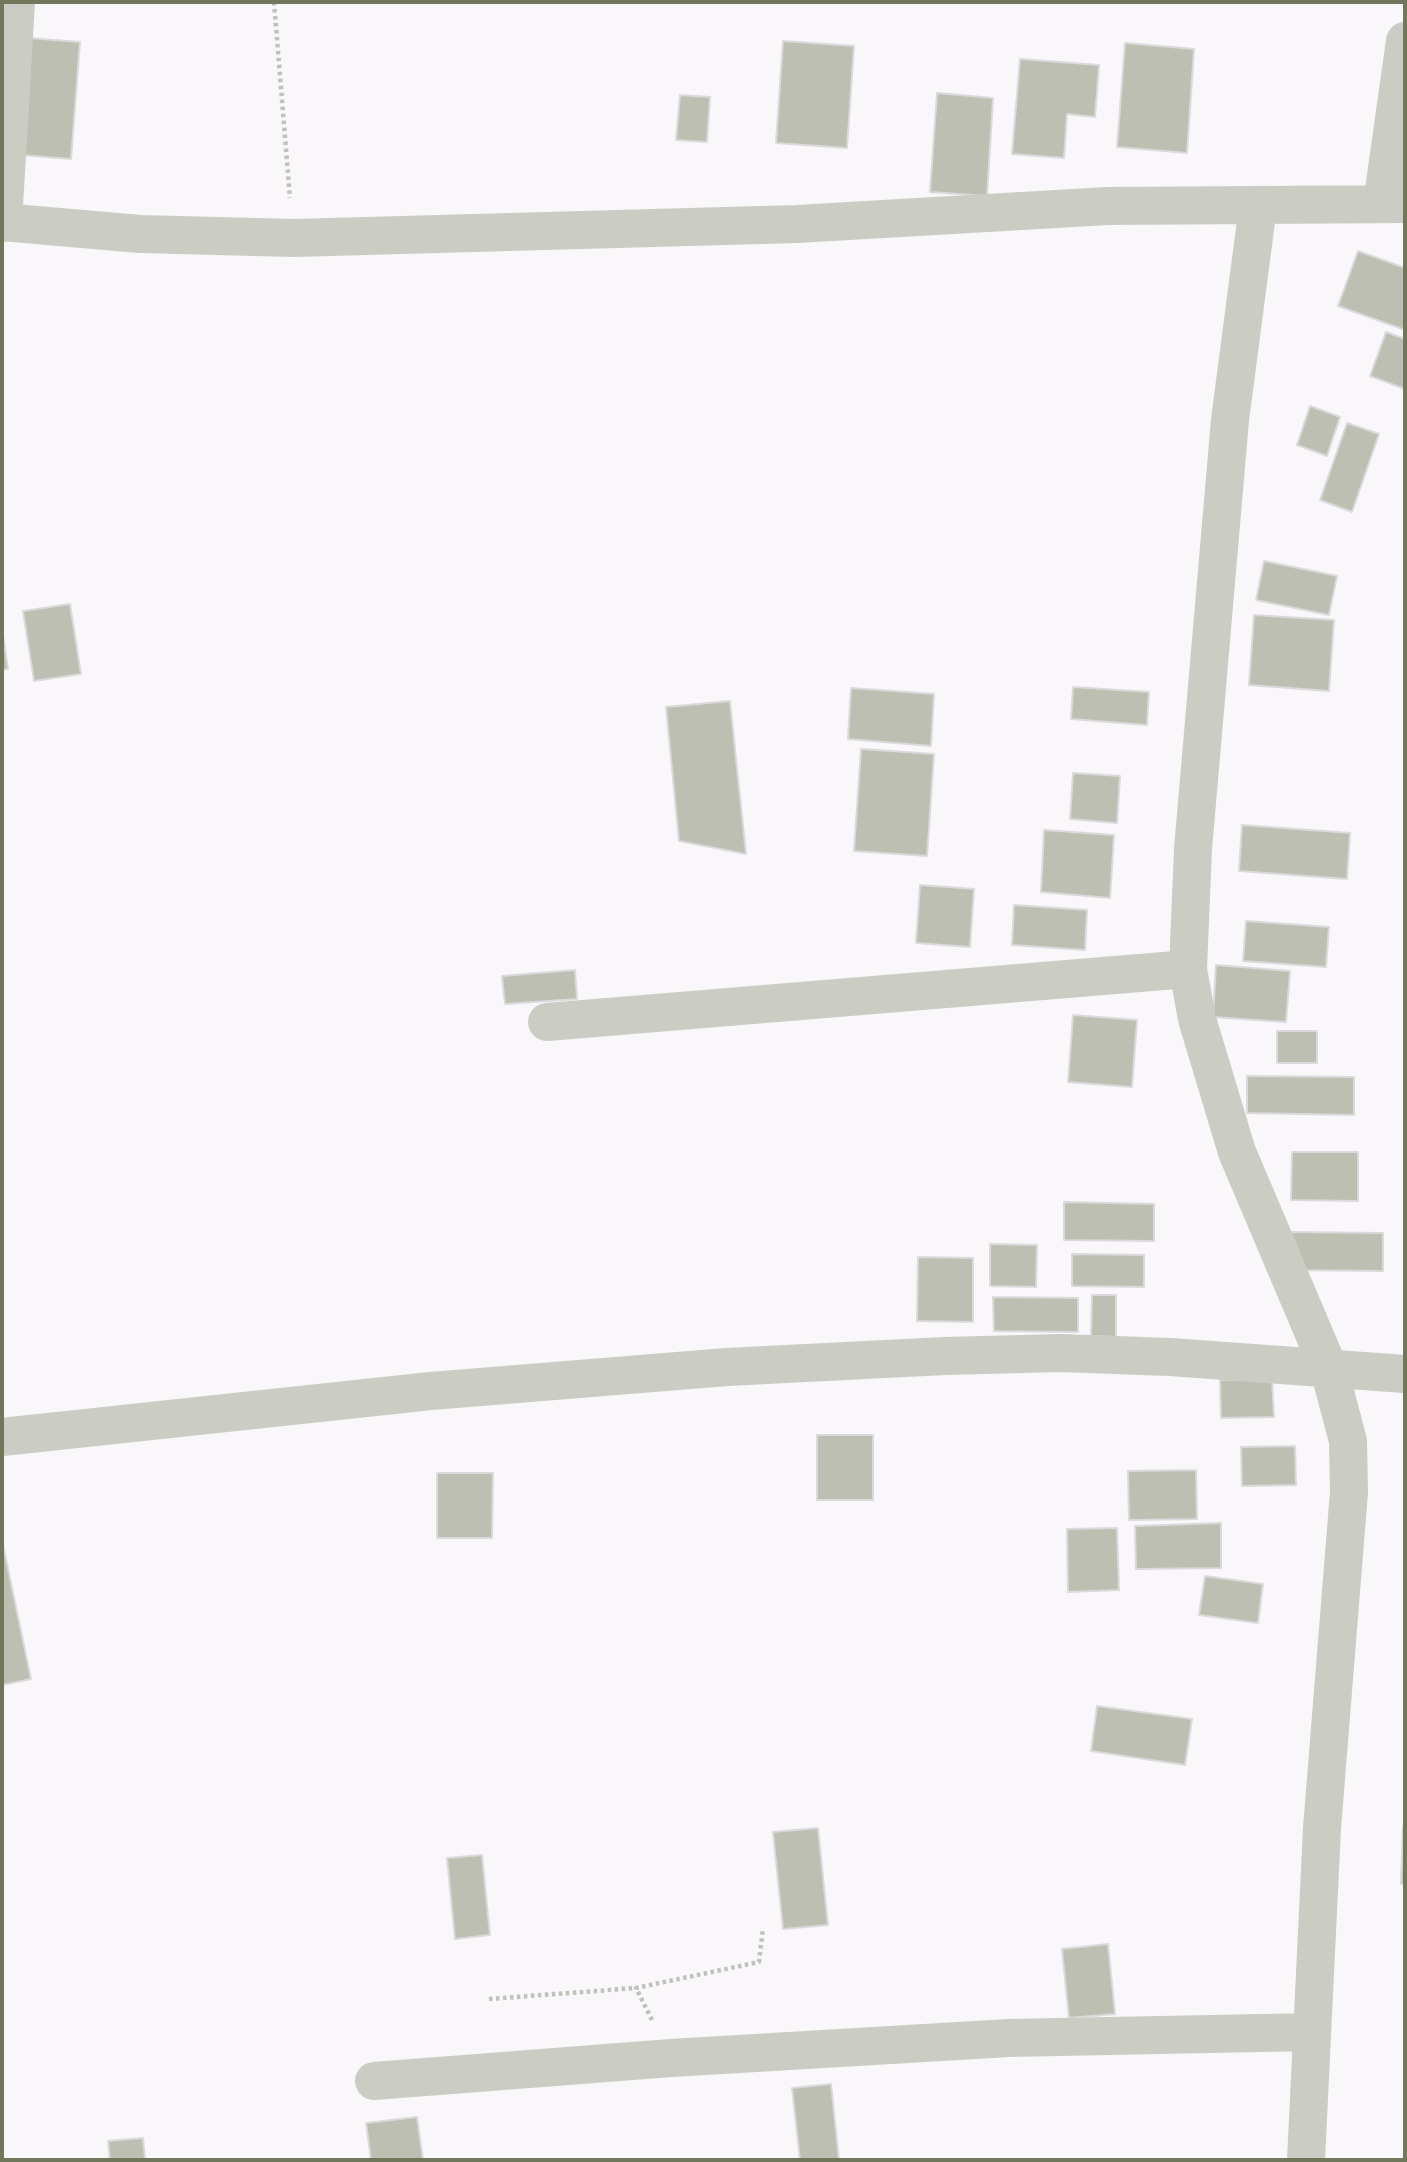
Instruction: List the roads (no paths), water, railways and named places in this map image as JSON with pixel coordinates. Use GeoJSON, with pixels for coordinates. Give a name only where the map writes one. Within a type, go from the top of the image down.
{"type":"FeatureCollection","features":[{"type":"Feature","properties":{"kind":"street"},"geometry":{"type":"LineString","coordinates":[[16,2],[2,222],[140,234],[293,238],[797,223],[1108,206],[1394,204],[1405,41]]}},
{"type":"Feature","properties":{"kind":"street"},"geometry":{"type":"LineString","coordinates":[[1258,206],[1230,420],[1193,849],[1188,969],[1197,1019],[1237,1152],[1329,1369],[1348,1441],[1349,1492],[1330,1706],[1306,2160]]}},
{"type":"Feature","properties":{"kind":"street"},"geometry":{"type":"LineString","coordinates":[[547,1021],[1188,969]]}},
{"type":"Feature","properties":{"kind":"street"},"geometry":{"type":"LineString","coordinates":[[2,1437],[431,1391],[740,1366],[945,1356],[1061,1353],[1170,1357],[1405,1374]]}},
{"type":"Feature","properties":{"kind":"street"},"geometry":{"type":"LineString","coordinates":[[374,2081],[671,2058],[1009,2038],[1311,2032]]}}]}
